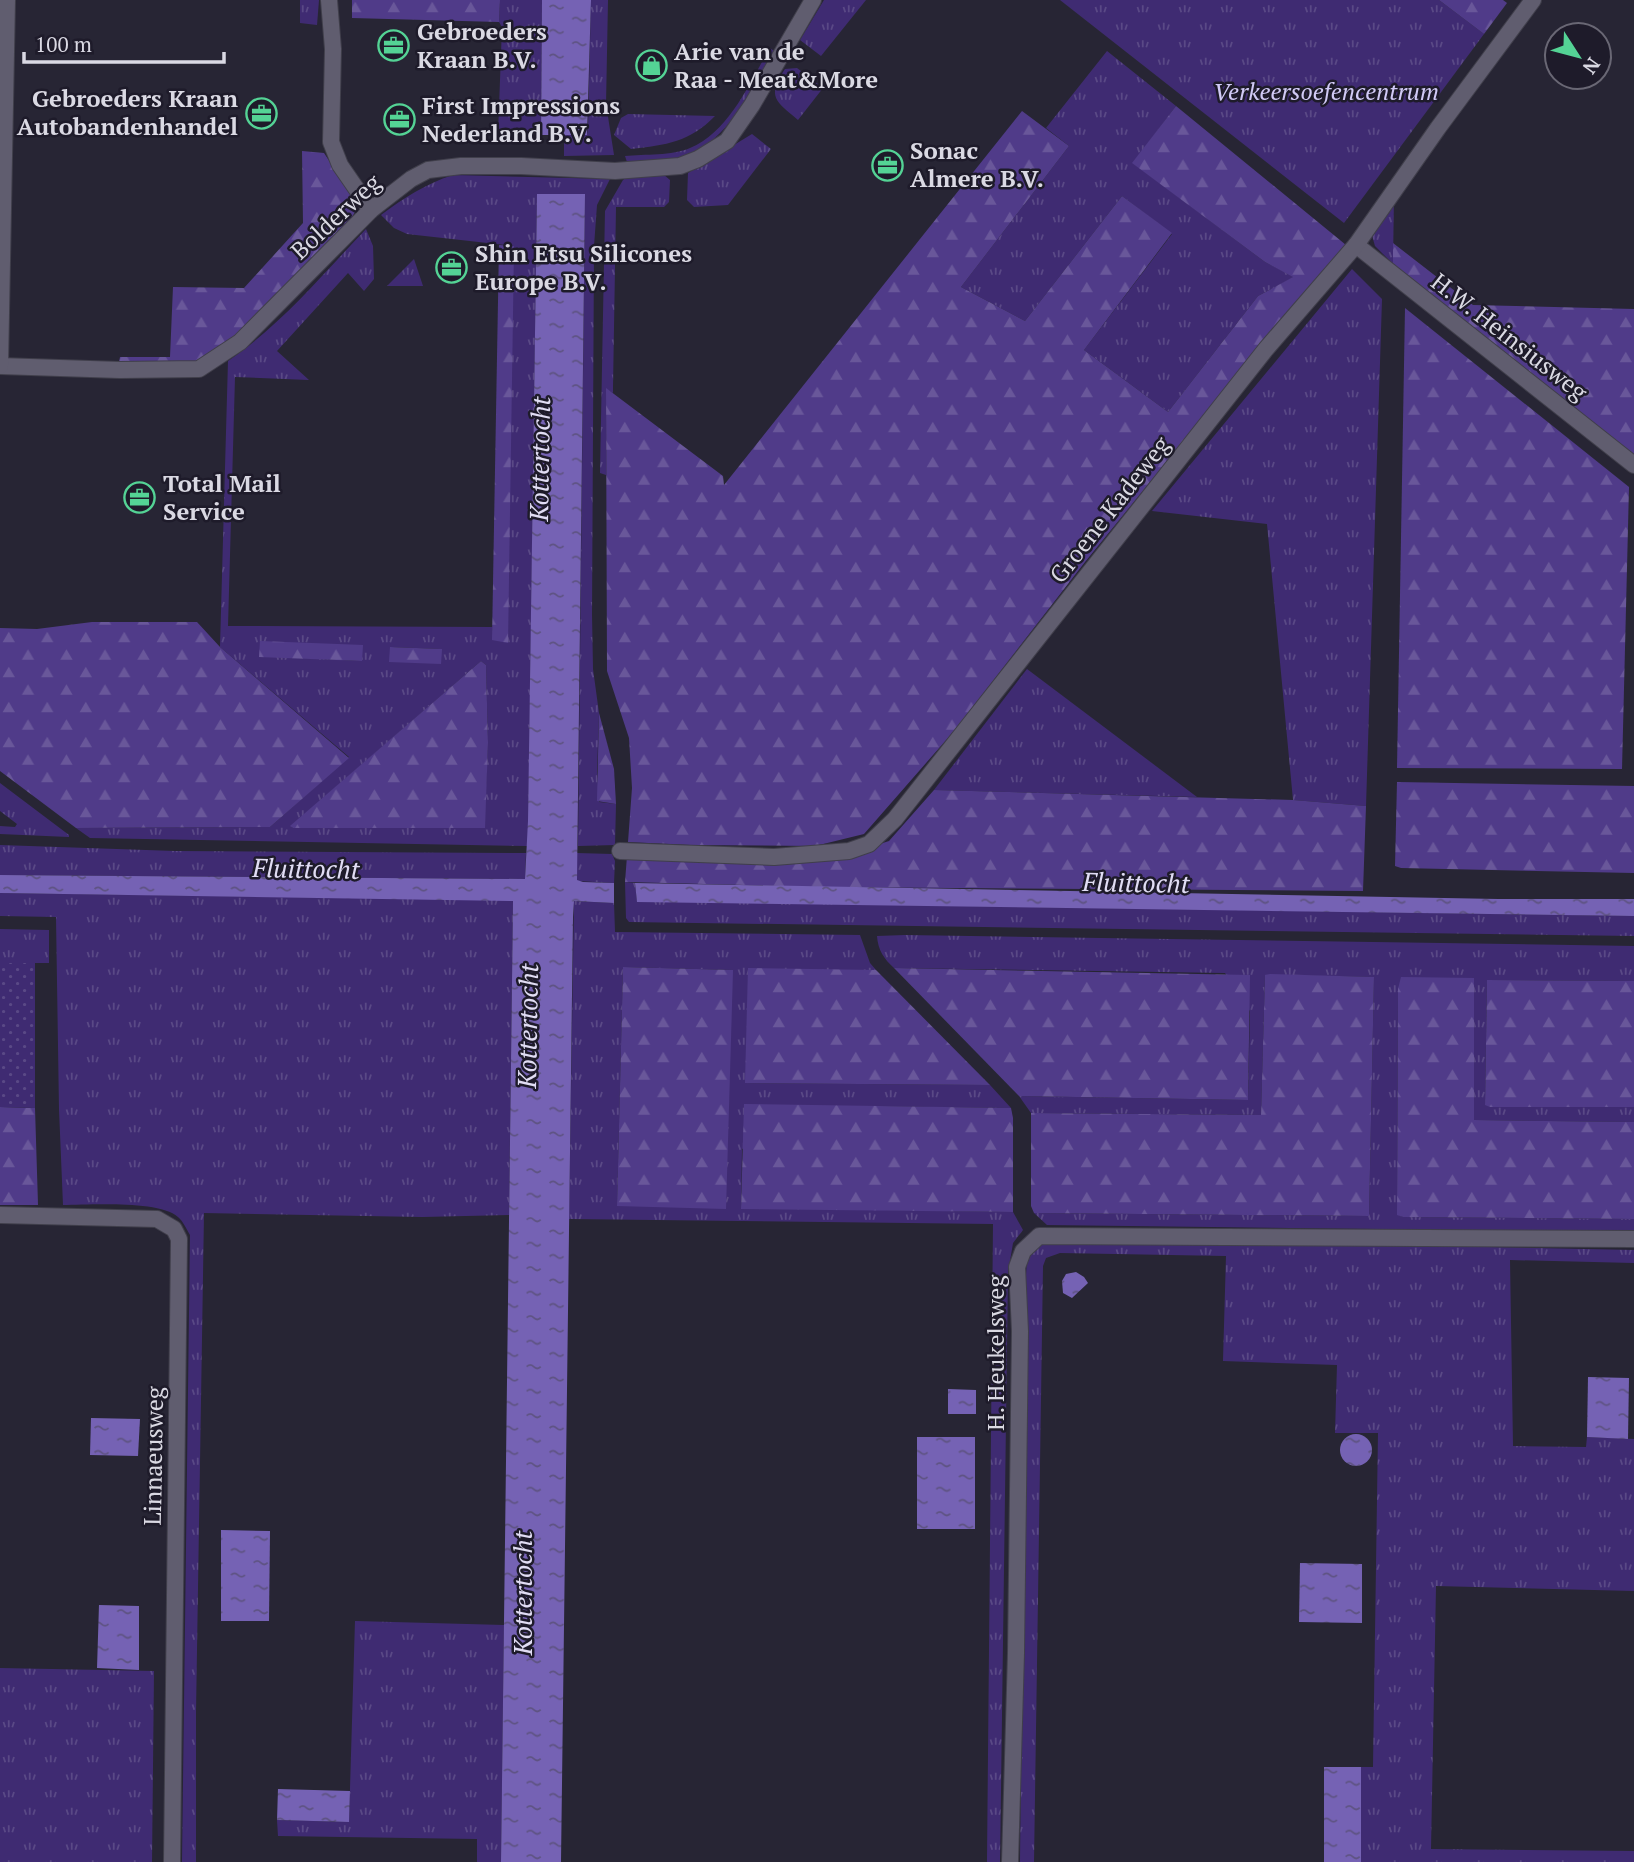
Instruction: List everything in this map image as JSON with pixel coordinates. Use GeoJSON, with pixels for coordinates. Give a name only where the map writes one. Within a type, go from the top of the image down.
{"type":"FeatureCollection","features":[{"type":"Feature","properties":{"kind":"street"},"geometry":{"type":"LineString","coordinates":[[0,366],[7,0]]}},
{"type":"Feature","properties":{"kind":"street"},"geometry":{"type":"LineString","coordinates":[[329,0],[333,49],[331,142],[340,165],[371,210]]}},
{"type":"Feature","properties":{"kind":"street","name":"Bolderweg"},"geometry":{"type":"LineString","coordinates":[[0,366],[120,370],[199,369],[240,342],[371,210],[411,179],[428,170],[461,166],[521,166],[615,171],[680,166],[698,159],[726,141],[751,105],[813,0]]}},
{"type":"Feature","properties":{"kind":"street","name":"Groene Kadeweg"},"geometry":{"type":"LineString","coordinates":[[620,851],[774,857],[849,851],[869,844],[895,819],[1266,349],[1356,245],[1533,0]]}},
{"type":"Feature","properties":{"kind":"street","name":"H.W. Heinsiusweg"},"geometry":{"type":"LineString","coordinates":[[1356,245],[1634,464]]}},
{"type":"Feature","properties":{"kind":"street","name":"Linnaeusweg"},"geometry":{"type":"LineString","coordinates":[[0,1215],[157,1219],[174,1229],[179,1238],[172,1862]]}},
{"type":"Feature","properties":{"kind":"street","name":"H. Heukelsweg"},"geometry":{"type":"LineString","coordinates":[[1010,1862],[1017,1639],[1020,1331],[1017,1267],[1023,1251],[1039,1236],[1634,1239]]}},
{"type":"Feature","properties":{"kind":"green space"},"geometry":{"type":"Polygon","coordinates":[[[300,0],[319,0],[317,25],[300,23],[300,0]]]}},
{"type":"Feature","properties":{"kind":"green space"},"geometry":{"type":"Polygon","coordinates":[[[352,0],[500,0],[499,22],[352,18],[352,0]]]}},
{"type":"Feature","properties":{"kind":"green space"},"geometry":{"type":"Polygon","coordinates":[[[500,0],[542,0],[541,135],[498,134],[502,27],[499,22],[500,0]]]}},
{"type":"Feature","properties":{"kind":"green space"},"geometry":{"type":"Polygon","coordinates":[[[591,0],[608,0],[606,104],[614,155],[564,156],[564,135],[587,135],[591,0]]]}},
{"type":"Feature","properties":{"kind":"green space"},"geometry":{"type":"Polygon","coordinates":[[[824,0],[866,0],[821,56],[800,40],[824,0]]]}},
{"type":"Feature","properties":{"kind":"green space","name":"Verkeersoefencentrum"},"geometry":{"type":"Polygon","coordinates":[[[1060,0],[1439,0],[1484,34],[1344,223],[1060,0]]]}},
{"type":"Feature","properties":{"kind":"green space"},"geometry":{"type":"Polygon","coordinates":[[[1439,0],[1503,0],[1507,3],[1484,34],[1439,0]]]}},
{"type":"Feature","properties":{"kind":"green space"},"geometry":{"type":"Polygon","coordinates":[[[770,48],[774,51],[747,98],[713,140],[682,157],[627,162],[625,156],[675,152],[704,140],[737,105],[770,48]]]}},
{"type":"Feature","properties":{"kind":"green space"},"geometry":{"type":"Polygon","coordinates":[[[1107,51],[1176,106],[1133,163],[1265,262],[1294,277],[1258,296],[1168,412],[1084,350],[1172,234],[1122,196],[1025,321],[961,287],[1069,146],[1046,128],[1107,51]]]}},
{"type":"Feature","properties":{"kind":"green space"},"geometry":{"type":"Polygon","coordinates":[[[797,68],[823,88],[798,120],[779,103],[775,92],[785,69],[797,68]]]}},
{"type":"Feature","properties":{"kind":"green space"},"geometry":{"type":"Polygon","coordinates":[[[1176,106],[1346,245],[1085,562],[954,731],[864,834],[815,846],[628,842],[632,788],[629,738],[607,671],[606,388],[723,476],[724,485],[1022,111],[1069,146],[961,287],[1025,321],[1122,196],[1172,233],[1084,350],[1168,412],[1258,296],[1293,277],[1265,262],[1132,163],[1176,106]]]}},
{"type":"Feature","properties":{"kind":"green space"},"geometry":{"type":"Polygon","coordinates":[[[628,114],[715,116],[696,132],[677,141],[631,149],[614,135],[621,118],[628,114]]]}},
{"type":"Feature","properties":{"kind":"green space"},"geometry":{"type":"Polygon","coordinates":[[[752,134],[771,149],[728,205],[694,207],[687,200],[688,173],[752,134]]]}},
{"type":"Feature","properties":{"kind":"green space"},"geometry":{"type":"Polygon","coordinates":[[[302,151],[324,153],[351,194],[355,212],[346,226],[238,337],[205,359],[179,366],[118,367],[120,357],[170,357],[173,287],[244,288],[303,223],[302,151]]]}},
{"type":"Feature","properties":{"kind":"green space"},"geometry":{"type":"Polygon","coordinates":[[[453,175],[610,179],[597,205],[594,246],[592,615],[593,669],[599,713],[599,802],[616,804],[615,845],[578,846],[585,194],[537,195],[528,846],[90,838],[76,828],[270,827],[349,757],[220,647],[228,361],[283,316],[366,229],[373,246],[374,279],[364,291],[348,273],[277,351],[309,380],[235,377],[228,626],[492,627],[492,640],[514,246],[407,234],[394,228],[381,215],[415,192],[453,175]],[[362,645],[259,656],[362,661],[362,645]],[[391,647],[441,664],[441,649],[391,647]],[[481,661],[291,826],[484,828],[488,743],[486,665],[481,661]]]}},
{"type":"Feature","properties":{"kind":"green space"},"geometry":{"type":"Polygon","coordinates":[[[630,175],[664,175],[670,180],[669,202],[664,207],[616,207],[613,393],[606,389],[606,475],[600,473],[605,211],[623,180],[630,175]]]}},
{"type":"Feature","properties":{"kind":"green space"},"geometry":{"type":"Polygon","coordinates":[[[1394,194],[1393,264],[1375,246],[1371,232],[1394,194]]]}},
{"type":"Feature","properties":{"kind":"green space"},"geometry":{"type":"Polygon","coordinates":[[[1393,243],[1473,305],[1634,309],[1634,455],[1393,264],[1393,243]]]}},
{"type":"Feature","properties":{"kind":"green space"},"geometry":{"type":"Polygon","coordinates":[[[499,245],[514,246],[508,643],[492,640],[499,245]]]}},
{"type":"Feature","properties":{"kind":"green space"},"geometry":{"type":"Polygon","coordinates":[[[414,259],[423,286],[387,286],[414,259]]]}},
{"type":"Feature","properties":{"kind":"green space"},"geometry":{"type":"Polygon","coordinates":[[[1352,269],[1382,299],[1366,806],[1293,800],[1267,524],[1152,511],[1352,269]]]}},
{"type":"Feature","properties":{"kind":"green space"},"geometry":{"type":"Polygon","coordinates":[[[1405,308],[1629,487],[1622,769],[1397,768],[1405,308]]]}},
{"type":"Feature","properties":{"kind":"green space"},"geometry":{"type":"Polygon","coordinates":[[[92,622],[197,622],[220,647],[349,758],[270,827],[76,828],[0,771],[0,628],[37,629],[92,622]]]}},
{"type":"Feature","properties":{"kind":"green space"},"geometry":{"type":"Polygon","coordinates":[[[260,641],[363,645],[362,661],[259,657],[260,641]]]}},
{"type":"Feature","properties":{"kind":"green space"},"geometry":{"type":"Polygon","coordinates":[[[390,647],[442,649],[441,664],[389,662],[390,647]]]}},
{"type":"Feature","properties":{"kind":"green space"},"geometry":{"type":"Polygon","coordinates":[[[481,661],[486,665],[488,743],[485,828],[290,826],[481,661]]]}},
{"type":"Feature","properties":{"kind":"green space"},"geometry":{"type":"Polygon","coordinates":[[[1027,669],[1197,797],[934,790],[1027,669]]]}},
{"type":"Feature","properties":{"kind":"green space"},"geometry":{"type":"Polygon","coordinates":[[[599,713],[614,769],[616,804],[597,801],[599,713]]]}},
{"type":"Feature","properties":{"kind":"green space"},"geometry":{"type":"Polygon","coordinates":[[[1397,782],[1634,786],[1634,873],[1395,866],[1397,782]]]}},
{"type":"Feature","properties":{"kind":"green space"},"geometry":{"type":"Polygon","coordinates":[[[0,783],[69,837],[0,834],[0,826],[15,827],[17,824],[0,811],[0,783]]]}},
{"type":"Feature","properties":{"kind":"green space"},"geometry":{"type":"Polygon","coordinates":[[[934,790],[1293,800],[1366,806],[1363,891],[820,887],[625,882],[627,856],[843,856],[889,841],[934,790]]]}},
{"type":"Feature","properties":{"kind":"green space"},"geometry":{"type":"Polygon","coordinates":[[[0,845],[175,851],[526,853],[525,879],[0,875],[0,845]]]}},
{"type":"Feature","properties":{"kind":"green space"},"geometry":{"type":"Polygon","coordinates":[[[576,853],[612,854],[615,861],[614,883],[577,881],[576,853]]]}},
{"type":"Feature","properties":{"kind":"green space"},"geometry":{"type":"Polygon","coordinates":[[[625,882],[635,883],[637,901],[1634,916],[1634,936],[629,922],[626,918],[625,882]]]}},
{"type":"Feature","properties":{"kind":"green space"},"geometry":{"type":"Polygon","coordinates":[[[0,893],[513,900],[509,1215],[422,1217],[204,1213],[196,1862],[182,1862],[190,1235],[178,1217],[156,1208],[63,1205],[56,917],[0,916],[0,893]]]}},
{"type":"Feature","properties":{"kind":"green space"},"geometry":{"type":"Polygon","coordinates":[[[574,901],[614,903],[615,932],[860,935],[870,963],[876,970],[858,970],[745,1083],[990,1085],[1011,1108],[854,1106],[742,1149],[741,1208],[1013,1212],[1023,1230],[1013,1243],[1008,1273],[1000,1862],[987,1862],[993,1224],[569,1219],[574,901]],[[623,967],[617,1206],[733,970],[623,967]]]}},
{"type":"Feature","properties":{"kind":"green space"},"geometry":{"type":"Polygon","coordinates":[[[0,929],[49,930],[49,963],[0,963],[0,929]]]}},
{"type":"Feature","properties":{"kind":"green space"},"geometry":{"type":"Polygon","coordinates":[[[877,936],[1634,946],[1634,981],[1487,980],[1485,1104],[1491,1107],[1634,1107],[1634,1122],[1473,1120],[1474,979],[1398,989],[1397,1214],[1403,1217],[1634,1219],[1634,1232],[1047,1225],[1034,1213],[1369,1216],[1374,977],[1265,975],[1261,1115],[1031,1113],[1019,1096],[1248,1100],[1250,1011],[1225,973],[894,968],[882,954],[877,936]]]}},
{"type":"Feature","properties":{"kind":"green space"},"geometry":{"type":"Polygon","coordinates":[[[0,963],[35,963],[35,1108],[0,1107],[0,963]]]}},
{"type":"Feature","properties":{"kind":"green space"},"geometry":{"type":"Polygon","coordinates":[[[623,967],[733,970],[726,1209],[617,1206],[623,967]]]}},
{"type":"Feature","properties":{"kind":"green space"},"geometry":{"type":"Polygon","coordinates":[[[748,968],[876,970],[990,1085],[745,1083],[748,968]]]}},
{"type":"Feature","properties":{"kind":"green space"},"geometry":{"type":"Polygon","coordinates":[[[894,968],[1250,975],[1248,1100],[1019,1096],[894,968]]]}},
{"type":"Feature","properties":{"kind":"green space"},"geometry":{"type":"Polygon","coordinates":[[[1265,975],[1374,977],[1369,1216],[1034,1213],[1031,1206],[1031,1113],[1261,1115],[1265,975]]]}},
{"type":"Feature","properties":{"kind":"green space"},"geometry":{"type":"Polygon","coordinates":[[[1401,977],[1474,978],[1474,1120],[1634,1122],[1634,1219],[1397,1215],[1398,989],[1401,977]]]}},
{"type":"Feature","properties":{"kind":"green space"},"geometry":{"type":"Polygon","coordinates":[[[1487,980],[1634,981],[1634,1107],[1485,1105],[1487,980]]]}},
{"type":"Feature","properties":{"kind":"green space"},"geometry":{"type":"Polygon","coordinates":[[[744,1104],[1011,1108],[1013,1212],[741,1209],[744,1104]]]}},
{"type":"Feature","properties":{"kind":"green space"},"geometry":{"type":"Polygon","coordinates":[[[0,1107],[35,1108],[38,1205],[0,1205],[0,1107]]]}},
{"type":"Feature","properties":{"kind":"green space"},"geometry":{"type":"Polygon","coordinates":[[[1039,1244],[1381,1245],[1634,1250],[1634,1263],[1510,1260],[1513,1446],[1586,1447],[1587,1437],[1634,1439],[1634,1591],[1436,1586],[1431,1849],[1634,1851],[1634,1862],[1361,1862],[1361,1767],[1373,1767],[1378,1433],[1335,1433],[1337,1365],[1223,1361],[1226,1256],[1060,1253],[1046,1258],[1043,1266],[1034,1862],[1020,1862],[1026,1275],[1027,1258],[1039,1244]]]}},
{"type":"Feature","properties":{"kind":"green space"},"geometry":{"type":"Polygon","coordinates":[[[355,1621],[504,1625],[501,1862],[477,1862],[477,1839],[278,1836],[277,1820],[349,1822],[355,1621]]]}},
{"type":"Feature","properties":{"kind":"green space"},"geometry":{"type":"Polygon","coordinates":[[[0,1668],[154,1671],[152,1862],[0,1862],[0,1668]]]}},
{"type":"Feature","properties":{"kind":"water"},"geometry":{"type":"Polygon","coordinates":[[[542,0],[591,0],[587,135],[541,135],[542,0]]]}},
{"type":"Feature","properties":{"kind":"water","name":"Kottertocht"},"geometry":{"type":"Polygon","coordinates":[[[537,194],[585,194],[577,880],[614,883],[614,903],[574,901],[573,917],[561,1862],[501,1862],[513,901],[0,893],[0,875],[525,879],[537,194]]]}},
{"type":"Feature","properties":{"kind":"water"},"geometry":{"type":"Polygon","coordinates":[[[635,883],[1498,899],[1634,899],[1634,916],[637,902],[635,883]]]}},
{"type":"Feature","properties":{"kind":"water"},"geometry":{"type":"Polygon","coordinates":[[[1076,1272],[1088,1283],[1072,1298],[1063,1293],[1062,1281],[1066,1274],[1076,1272]]]}},
{"type":"Feature","properties":{"kind":"water"},"geometry":{"type":"Polygon","coordinates":[[[1588,1377],[1629,1378],[1628,1439],[1587,1437],[1588,1377]]]}},
{"type":"Feature","properties":{"kind":"water"},"geometry":{"type":"Polygon","coordinates":[[[948,1389],[976,1390],[976,1414],[948,1414],[948,1389]]]}},
{"type":"Feature","properties":{"kind":"water"},"geometry":{"type":"Polygon","coordinates":[[[91,1418],[140,1419],[138,1456],[90,1455],[91,1418]]]}},
{"type":"Feature","properties":{"kind":"water"},"geometry":{"type":"Polygon","coordinates":[[[1356,1434],[1368,1438],[1372,1450],[1368,1462],[1356,1466],[1344,1462],[1340,1450],[1344,1438],[1356,1434]]]}},
{"type":"Feature","properties":{"kind":"water"},"geometry":{"type":"Polygon","coordinates":[[[917,1437],[975,1437],[975,1529],[917,1529],[917,1437]]]}},
{"type":"Feature","properties":{"kind":"water"},"geometry":{"type":"Polygon","coordinates":[[[221,1530],[270,1531],[269,1621],[221,1621],[221,1530]]]}},
{"type":"Feature","properties":{"kind":"water"},"geometry":{"type":"Polygon","coordinates":[[[1300,1563],[1362,1564],[1362,1623],[1299,1622],[1300,1563]]]}},
{"type":"Feature","properties":{"kind":"water"},"geometry":{"type":"Polygon","coordinates":[[[99,1605],[139,1606],[139,1670],[97,1668],[99,1605]]]}},
{"type":"Feature","properties":{"kind":"water"},"geometry":{"type":"Polygon","coordinates":[[[1324,1767],[1361,1767],[1361,1862],[1324,1862],[1324,1767]]]}},
{"type":"Feature","properties":{"kind":"water"},"geometry":{"type":"Polygon","coordinates":[[[278,1789],[350,1791],[349,1822],[277,1820],[278,1789]]]}},
{"type":"Feature","properties":{"kind":"place","name":"Gebroeders Kraan B.V."},"geometry":{"type":"Point","coordinates":[394,46]}},
{"type":"Feature","properties":{"kind":"place","name":"Arie van de Raa - Meat&More"},"geometry":{"type":"Point","coordinates":[651,66]}},
{"type":"Feature","properties":{"kind":"place","name":"Gebroeders Kraan Autobandenhandel"},"geometry":{"type":"Point","coordinates":[261,113]}},
{"type":"Feature","properties":{"kind":"place","name":"First Impressions Nederland B.V."},"geometry":{"type":"Point","coordinates":[399,120]}},
{"type":"Feature","properties":{"kind":"place","name":"Sonac Almere B.V."},"geometry":{"type":"Point","coordinates":[887,165]}},
{"type":"Feature","properties":{"kind":"place","name":"Shin Etsu Silicones Europe B.V."},"geometry":{"type":"Point","coordinates":[452,268]}},
{"type":"Feature","properties":{"kind":"place","name":"Total Mail Service"},"geometry":{"type":"Point","coordinates":[140,498]}},
{"type":"Feature","properties":{"kind":"water label","name":"Fluittocht"},"geometry":{"type":"Point","coordinates":[306,869]}},
{"type":"Feature","properties":{"kind":"water label","name":"Fluittocht"},"geometry":{"type":"Point","coordinates":[1136,883]}}]}
